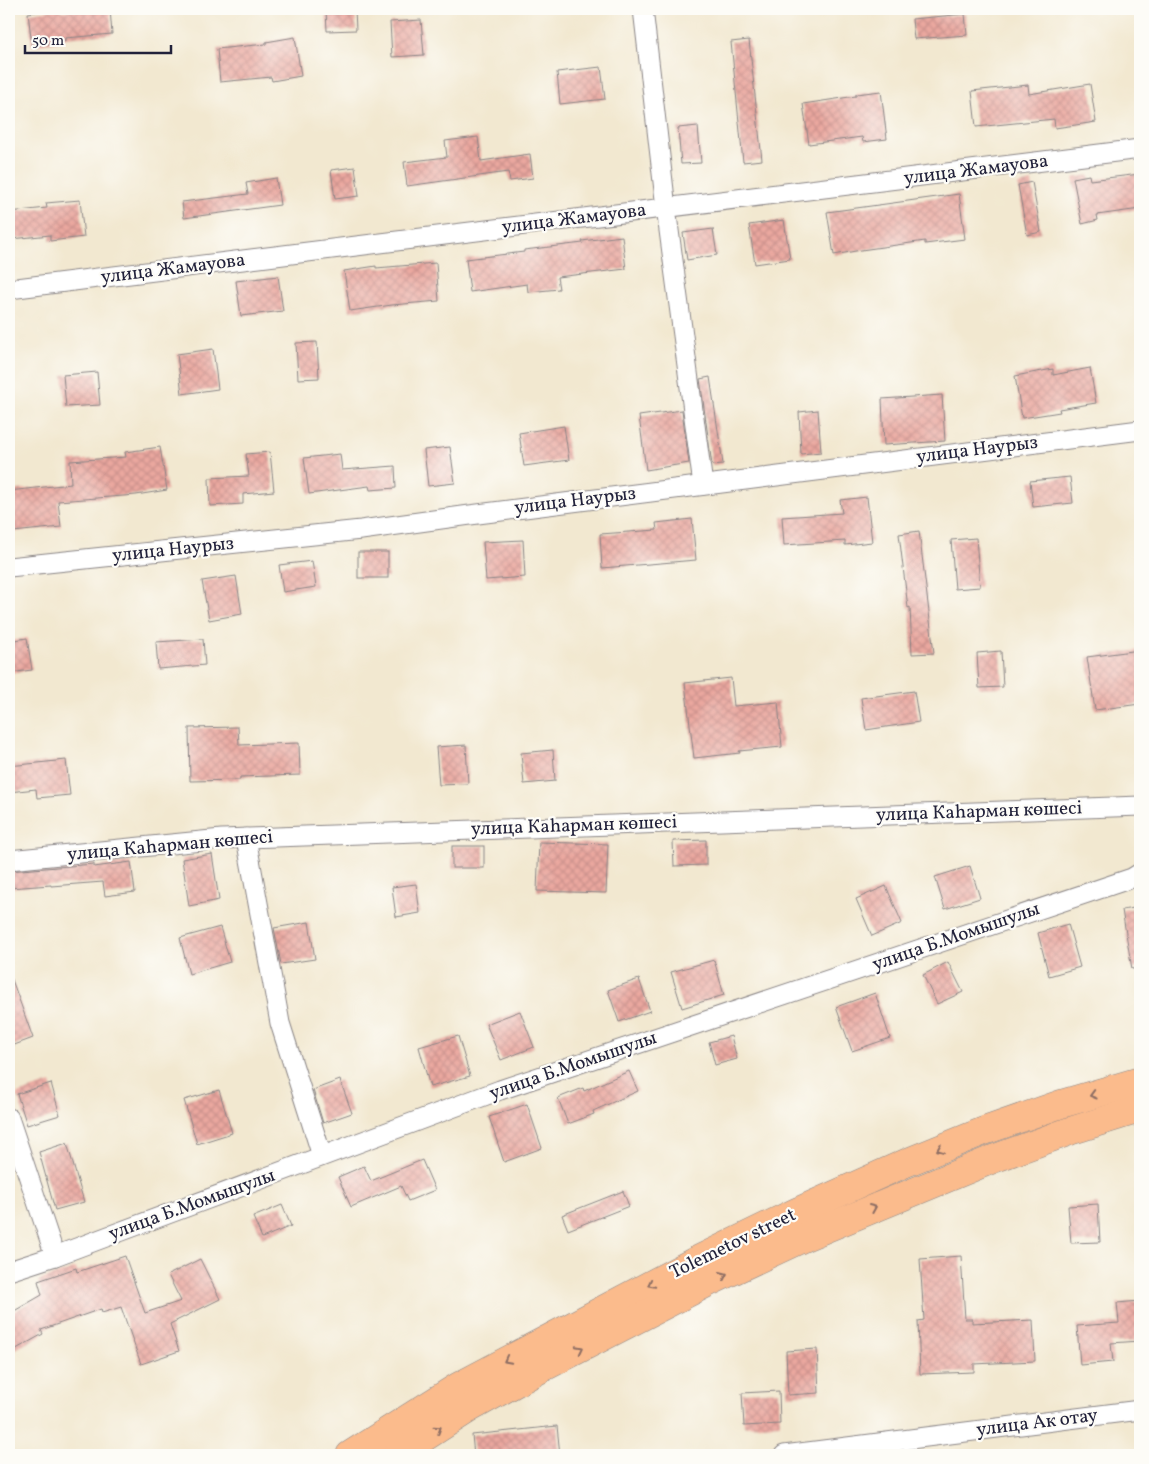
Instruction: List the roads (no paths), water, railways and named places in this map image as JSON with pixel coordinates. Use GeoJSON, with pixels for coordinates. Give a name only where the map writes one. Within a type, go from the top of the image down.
{"type":"FeatureCollection","features":[{"type":"Feature","properties":{"kind":"main road","name":"Tolemetov street"},"geometry":{"type":"LineString","coordinates":[[350,1455],[459,1386],[695,1261],[794,1213],[908,1162],[984,1131],[1061,1104],[1140,1081]]}},
{"type":"Feature","properties":{"kind":"main road","name":"Tolemetov street"},"geometry":{"type":"LineString","coordinates":[[397,1455],[470,1408],[546,1366],[709,1282],[805,1237],[993,1159],[1070,1131],[1140,1109]]}},
{"type":"Feature","properties":{"kind":"street"},"geometry":{"type":"LineString","coordinates":[[643,9],[666,208],[703,485]]}},
{"type":"Feature","properties":{"kind":"street","name":"улица Жамауова"},"geometry":{"type":"LineString","coordinates":[[9,289],[1140,150]]}},
{"type":"Feature","properties":{"kind":"street","name":"улица Наурыз"},"geometry":{"type":"LineString","coordinates":[[9,567],[361,530],[1140,430]]}},
{"type":"Feature","properties":{"kind":"street","name":"улица Каһарман көшесі"},"geometry":{"type":"LineString","coordinates":[[9,860],[222,839],[1140,806]]}},
{"type":"Feature","properties":{"kind":"street"},"geometry":{"type":"LineString","coordinates":[[246,838],[280,1023],[322,1156]]}},
{"type":"Feature","properties":{"kind":"street","name":"улица Б.Момышулы"},"geometry":{"type":"LineString","coordinates":[[9,1271],[55,1256],[500,1090],[1132,878],[1140,873]]}},
{"type":"Feature","properties":{"kind":"street"},"geometry":{"type":"LineString","coordinates":[[9,1118],[55,1256]]}},
{"type":"Feature","properties":{"kind":"street","name":"улица Ак отау"},"geometry":{"type":"LineString","coordinates":[[784,1455],[811,1454],[1140,1410]]}}]}
